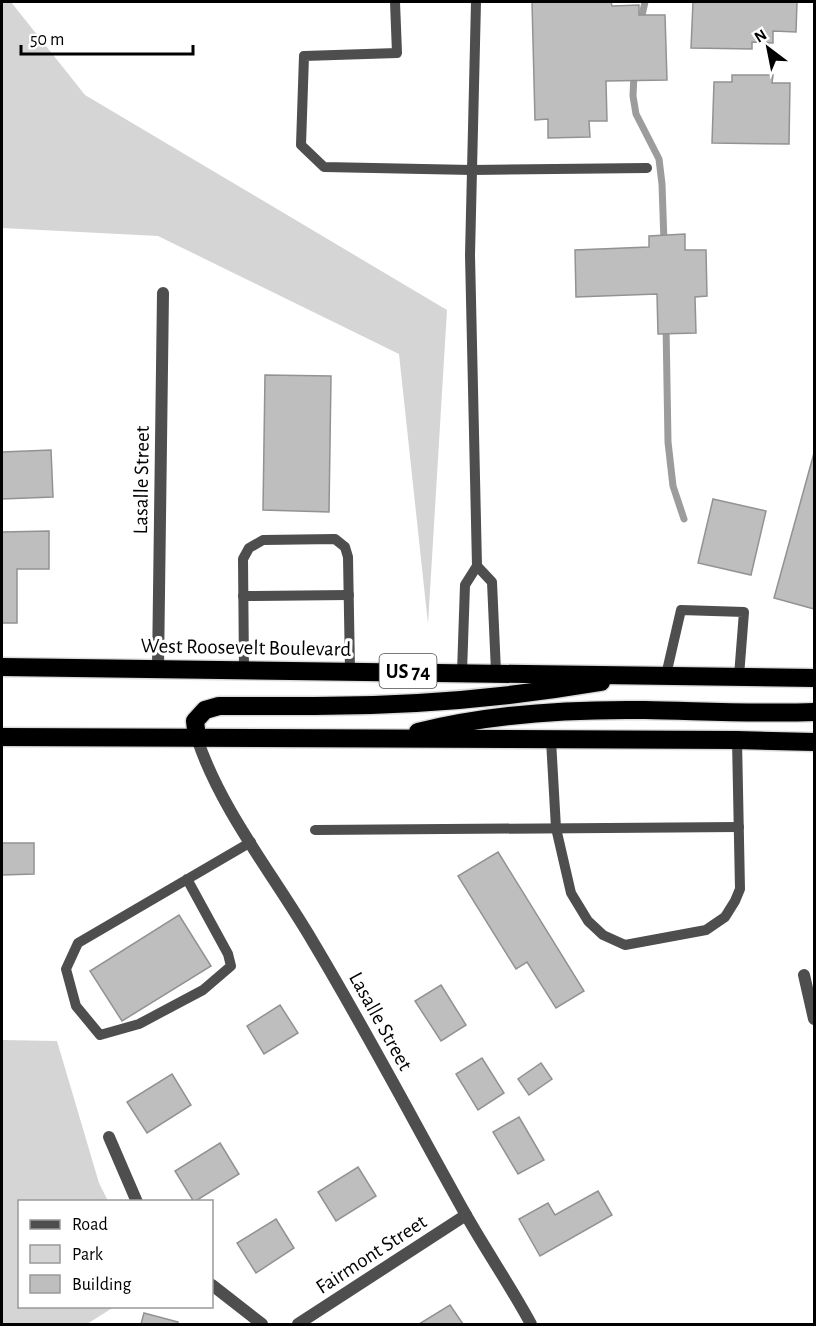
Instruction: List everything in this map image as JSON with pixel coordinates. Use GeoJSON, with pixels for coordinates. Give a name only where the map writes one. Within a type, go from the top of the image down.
{"type":"FeatureCollection","features":[{"type":"Feature","properties":{"kind":"highway","name":"West Roosevelt Boulevard"},"geometry":{"type":"LineString","coordinates":[[2,667],[814,678]]}},
{"type":"Feature","properties":{"kind":"highway"},"geometry":{"type":"LineString","coordinates":[[197,738],[195,721],[205,710],[219,706],[315,706],[438,701],[548,691],[644,674]]}},
{"type":"Feature","properties":{"kind":"highway"},"geometry":{"type":"LineString","coordinates":[[393,739],[444,726],[492,718],[546,713],[642,710],[814,712]]}},
{"type":"Feature","properties":{"kind":"highway"},"geometry":{"type":"LineString","coordinates":[[2,737],[814,742]]}},
{"type":"Feature","properties":{"kind":"street","name":"Lasalle Street"},"geometry":{"type":"LineString","coordinates":[[158,668],[163,293]]}},
{"type":"Feature","properties":{"kind":"street","name":"Lasalle Street"},"geometry":{"type":"LineString","coordinates":[[197,738],[205,764],[232,813],[345,995],[466,1215],[531,1324]]}},
{"type":"Feature","properties":{"kind":"street"},"geometry":{"type":"LineString","coordinates":[[804,975],[814,1018]]}},
{"type":"Feature","properties":{"kind":"street"},"geometry":{"type":"LineString","coordinates":[[109,1137],[136,1200]]}},
{"type":"Feature","properties":{"kind":"street","name":"Fairmont Street"},"geometry":{"type":"LineString","coordinates":[[298,1324],[466,1215]]}},
{"type":"Feature","properties":{"kind":"street"},"geometry":{"type":"LineString","coordinates":[[213,1287],[262,1324]]}},
{"type":"Feature","properties":{"kind":"lane"},"geometry":{"type":"LineString","coordinates":[[395,2],[397,53],[304,56],[302,145],[324,167],[472,170],[647,168]]}},
{"type":"Feature","properties":{"kind":"lane"},"geometry":{"type":"LineString","coordinates":[[462,672],[465,585],[477,566],[470,255],[476,2]]}},
{"type":"Feature","properties":{"kind":"lane"},"geometry":{"type":"LineString","coordinates":[[244,669],[243,559],[249,548],[263,540],[335,539],[340,542],[348,557],[350,670]]}},
{"type":"Feature","properties":{"kind":"lane"},"geometry":{"type":"LineString","coordinates":[[477,566],[492,582],[496,672]]}},
{"type":"Feature","properties":{"kind":"lane"},"geometry":{"type":"LineString","coordinates":[[243,596],[349,595]]}},
{"type":"Feature","properties":{"kind":"lane"},"geometry":{"type":"LineString","coordinates":[[666,675],[681,610],[744,612],[739,676]]}},
{"type":"Feature","properties":{"kind":"lane"},"geometry":{"type":"LineString","coordinates":[[551,740],[556,828],[571,893],[588,921],[603,935],[625,945],[706,930],[725,917],[735,901],[740,889],[737,740]]}},
{"type":"Feature","properties":{"kind":"lane"},"geometry":{"type":"LineString","coordinates":[[315,830],[739,827]]}},
{"type":"Feature","properties":{"kind":"lane"},"geometry":{"type":"LineString","coordinates":[[187,879],[228,954],[231,966],[203,990],[139,1024],[100,1035],[76,1006],[66,969],[78,944],[187,879],[251,842]]}},
{"type":"Feature","properties":{"kind":"green space"},"geometry":{"type":"Polygon","coordinates":[[[2,2],[11,2],[85,95],[447,310],[428,624],[399,354],[158,236],[2,228],[2,2]]]}},
{"type":"Feature","properties":{"kind":"green space"},"geometry":{"type":"Polygon","coordinates":[[[2,1040],[57,1041],[99,1183],[108,1200],[18,1200],[18,1308],[112,1308],[87,1324],[2,1324],[2,1040]]]}},
{"type":"Feature","properties":{"kind":"building"},"geometry":{"type":"Polygon","coordinates":[[[532,2],[611,2],[612,6],[639,5],[639,15],[665,15],[667,80],[606,81],[607,121],[589,121],[590,137],[548,138],[548,119],[535,120],[532,2]]]}},
{"type":"Feature","properties":{"kind":"building"},"geometry":{"type":"Polygon","coordinates":[[[693,2],[797,2],[796,32],[773,31],[773,43],[752,42],[752,49],[691,48],[693,2]]]}},
{"type":"Feature","properties":{"kind":"building"},"geometry":{"type":"Polygon","coordinates":[[[732,75],[773,75],[772,83],[790,83],[789,144],[712,143],[714,82],[732,82],[732,75]]]}},
{"type":"Feature","properties":{"kind":"building"},"geometry":{"type":"Polygon","coordinates":[[[685,234],[685,250],[706,250],[707,296],[695,297],[696,333],[658,334],[657,294],[576,297],[575,250],[649,247],[649,236],[685,234]]]}},
{"type":"Feature","properties":{"kind":"building"},"geometry":{"type":"Polygon","coordinates":[[[265,375],[331,376],[329,512],[263,510],[265,375]]]}},
{"type":"Feature","properties":{"kind":"building"},"geometry":{"type":"Polygon","coordinates":[[[51,450],[53,497],[2,499],[2,452],[51,450]]]}},
{"type":"Feature","properties":{"kind":"building"},"geometry":{"type":"Polygon","coordinates":[[[814,453],[814,609],[774,598],[814,453]]]}},
{"type":"Feature","properties":{"kind":"building"},"geometry":{"type":"Polygon","coordinates":[[[713,499],[766,511],[751,575],[698,563],[713,499]]]}},
{"type":"Feature","properties":{"kind":"building"},"geometry":{"type":"Polygon","coordinates":[[[49,531],[49,569],[17,569],[17,623],[2,623],[2,532],[49,531]]]}},
{"type":"Feature","properties":{"kind":"building"},"geometry":{"type":"Polygon","coordinates":[[[2,843],[34,843],[34,874],[2,875],[2,843]]]}},
{"type":"Feature","properties":{"kind":"building"},"geometry":{"type":"Polygon","coordinates":[[[498,852],[584,991],[556,1008],[527,962],[516,969],[458,876],[498,852]]]}},
{"type":"Feature","properties":{"kind":"building"},"geometry":{"type":"Polygon","coordinates":[[[179,915],[211,966],[122,1021],[90,971],[179,915]]]}},
{"type":"Feature","properties":{"kind":"building"},"geometry":{"type":"Polygon","coordinates":[[[441,985],[466,1025],[441,1041],[415,1001],[441,985]]]}},
{"type":"Feature","properties":{"kind":"building"},"geometry":{"type":"Polygon","coordinates":[[[280,1005],[298,1033],[264,1054],[247,1026],[280,1005]]]}},
{"type":"Feature","properties":{"kind":"building"},"geometry":{"type":"Polygon","coordinates":[[[482,1058],[504,1093],[478,1110],[456,1074],[482,1058]]]}},
{"type":"Feature","properties":{"kind":"building"},"geometry":{"type":"Polygon","coordinates":[[[541,1063],[552,1079],[529,1095],[518,1079],[541,1063]]]}},
{"type":"Feature","properties":{"kind":"building"},"geometry":{"type":"Polygon","coordinates":[[[172,1074],[191,1105],[147,1133],[127,1102],[172,1074]]]}},
{"type":"Feature","properties":{"kind":"building"},"geometry":{"type":"Polygon","coordinates":[[[519,1117],[544,1160],[518,1174],[493,1132],[519,1117]]]}},
{"type":"Feature","properties":{"kind":"building"},"geometry":{"type":"Polygon","coordinates":[[[220,1143],[239,1174],[197,1200],[193,1200],[175,1171],[220,1143]]]}},
{"type":"Feature","properties":{"kind":"building"},"geometry":{"type":"Polygon","coordinates":[[[358,1167],[376,1196],[336,1221],[318,1192],[358,1167]]]}},
{"type":"Feature","properties":{"kind":"building"},"geometry":{"type":"Polygon","coordinates":[[[598,1191],[612,1215],[540,1256],[519,1219],[548,1203],[555,1215],[598,1191]]]}},
{"type":"Feature","properties":{"kind":"building"},"geometry":{"type":"Polygon","coordinates":[[[276,1219],[294,1248],[256,1273],[237,1243],[276,1219]]]}},
{"type":"Feature","properties":{"kind":"building"},"geometry":{"type":"Polygon","coordinates":[[[450,1305],[463,1324],[419,1324],[450,1305]]]}},
{"type":"Feature","properties":{"kind":"building"},"geometry":{"type":"Polygon","coordinates":[[[144,1313],[178,1322],[177,1324],[141,1324],[144,1313]]]}},
{"type":"Feature","properties":{"kind":"waterway"},"geometry":{"type":"LineString","coordinates":[[640,24],[645,2]]}},
{"type":"Feature","properties":{"kind":"waterway"},"geometry":{"type":"LineString","coordinates":[[634,74],[633,96],[636,114],[659,159],[664,242]]}},
{"type":"Feature","properties":{"kind":"waterway"},"geometry":{"type":"LineString","coordinates":[[666,325],[668,442],[673,486],[684,519]]}}]}
